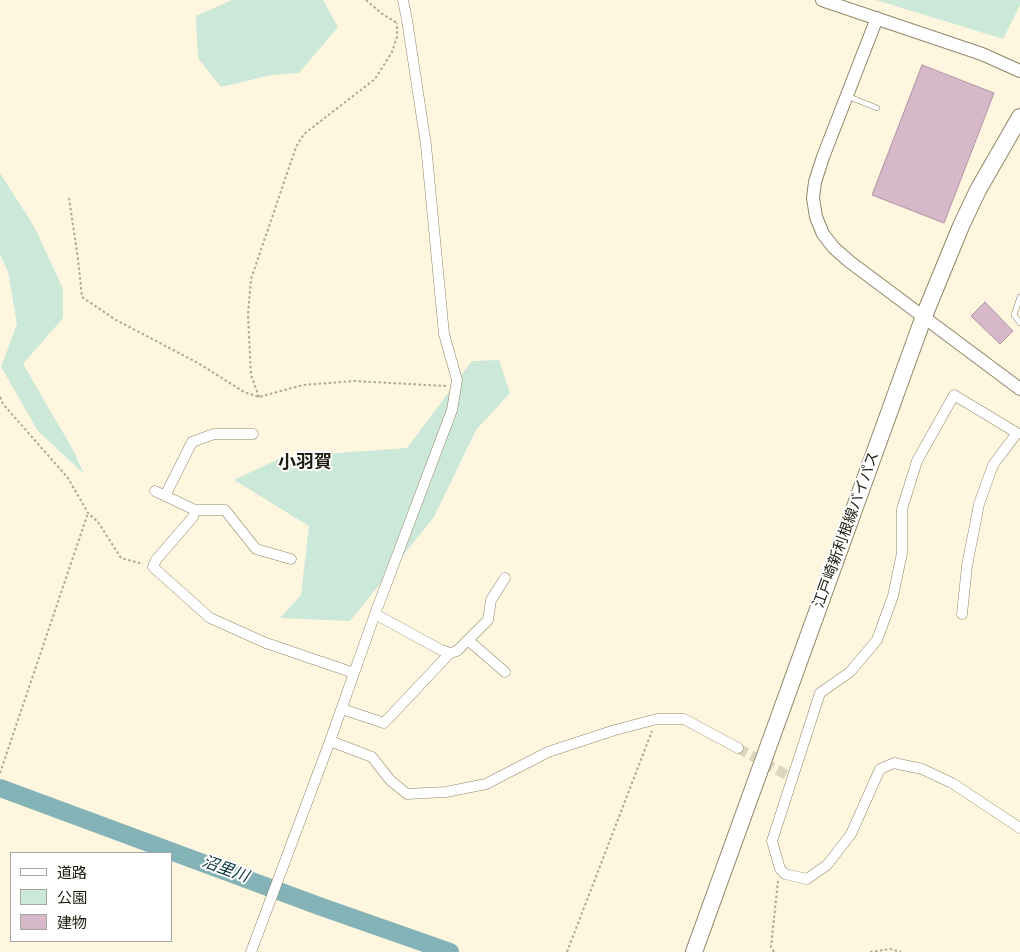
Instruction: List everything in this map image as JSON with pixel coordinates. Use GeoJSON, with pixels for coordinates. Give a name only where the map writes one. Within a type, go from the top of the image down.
{"type":"FeatureCollection","features":[{"type":"Feature","properties":{"kind":"main road","name":"江戸崎新利根線バイパス"},"geometry":{"type":"LineString","coordinates":[[694,952],[924,316],[965,217],[1005,140],[1020,117]]}},
{"type":"Feature","properties":{"kind":"street"},"geometry":{"type":"LineString","coordinates":[[251,952],[452,410],[457,380],[444,334],[426,145],[402,21],[402,0]]}},
{"type":"Feature","properties":{"kind":"street"},"geometry":{"type":"LineString","coordinates":[[822,0],[982,54],[1020,71]]}},
{"type":"Feature","properties":{"kind":"street"},"geometry":{"type":"LineString","coordinates":[[877,18],[816,182],[813,198],[816,217],[823,234],[834,248],[850,262],[1020,389]]}},
{"type":"Feature","properties":{"kind":"street"},"geometry":{"type":"LineString","coordinates":[[962,614],[966,566],[980,504],[993,465],[1017,433],[954,395],[917,460],[902,510],[902,552],[893,596],[877,640],[850,672],[820,693],[772,841],[780,869],[785,874],[807,879],[827,865],[851,834],[880,769],[894,763],[922,769],[952,783],[1020,828]]}},
{"type":"Feature","properties":{"kind":"street"},"geometry":{"type":"LineString","coordinates":[[253,434],[214,434],[192,442],[160,494],[195,510],[225,510],[256,549],[291,559]]}},
{"type":"Feature","properties":{"kind":"street"},"geometry":{"type":"LineString","coordinates":[[195,510],[193,517],[156,560],[153,567],[210,618],[266,643],[354,673]]}},
{"type":"Feature","properties":{"kind":"street"},"geometry":{"type":"LineString","coordinates":[[342,708],[384,722],[450,653],[457,651],[488,620],[490,600],[505,578]]}},
{"type":"Feature","properties":{"kind":"street"},"geometry":{"type":"LineString","coordinates":[[375,614],[450,653]]}},
{"type":"Feature","properties":{"kind":"street"},"geometry":{"type":"LineString","coordinates":[[468,640],[505,672]]}},
{"type":"Feature","properties":{"kind":"street"},"geometry":{"type":"LineString","coordinates":[[330,741],[372,757],[390,780],[407,794],[446,792],[486,784],[548,752],[615,730],[656,720],[684,719],[738,748]]}},
{"type":"Feature","properties":{"kind":"lane"},"geometry":{"type":"LineString","coordinates":[[847,96],[878,108]]}},
{"type":"Feature","properties":{"kind":"lane"},"geometry":{"type":"LineString","coordinates":[[1020,297],[1014,315],[1020,323]]}},
{"type":"Feature","properties":{"kind":"path"},"geometry":{"type":"LineString","coordinates":[[258,397],[251,376],[248,314],[251,279],[296,147],[304,134],[375,79],[392,52],[402,21],[381,13],[366,0]]}},
{"type":"Feature","properties":{"kind":"path"},"geometry":{"type":"LineString","coordinates":[[69,198],[82,298],[116,320],[198,363],[244,392],[258,397],[303,384],[354,381],[456,386]]}},
{"type":"Feature","properties":{"kind":"path"},"geometry":{"type":"LineString","coordinates":[[0,397],[3,404],[68,478],[88,513],[98,522],[121,558],[153,567]]}},
{"type":"Feature","properties":{"kind":"path"},"geometry":{"type":"LineString","coordinates":[[0,773],[88,513]]}},
{"type":"Feature","properties":{"kind":"path"},"geometry":{"type":"LineString","coordinates":[[567,952],[656,720]]}},
{"type":"Feature","properties":{"kind":"path"},"geometry":{"type":"LineString","coordinates":[[774,952],[771,947],[780,869]]}},
{"type":"Feature","properties":{"kind":"path"},"geometry":{"type":"LineString","coordinates":[[870,952],[890,949],[900,952]]}},
{"type":"Feature","properties":{"kind":"green space"},"geometry":{"type":"Polygon","coordinates":[[[232,0],[323,0],[338,27],[299,73],[271,75],[221,87],[198,58],[196,16],[232,0]]]}},
{"type":"Feature","properties":{"kind":"green space"},"geometry":{"type":"Polygon","coordinates":[[[876,0],[1020,0],[1020,5],[1003,39],[876,0]]]}},
{"type":"Feature","properties":{"kind":"green space"},"geometry":{"type":"Polygon","coordinates":[[[0,173],[35,228],[63,289],[63,318],[23,364],[72,448],[84,474],[38,431],[1,367],[17,324],[8,272],[0,254],[0,173]]]}},
{"type":"Feature","properties":{"kind":"green space"},"geometry":{"type":"Polygon","coordinates":[[[499,360],[510,393],[476,430],[434,517],[350,621],[280,618],[301,595],[309,526],[234,480],[283,457],[407,448],[472,361],[499,360]]]}},
{"type":"Feature","properties":{"kind":"building"},"geometry":{"type":"Polygon","coordinates":[[[922,65],[994,93],[944,223],[872,195],[922,65]]]}},
{"type":"Feature","properties":{"kind":"building"},"geometry":{"type":"Polygon","coordinates":[[[985,302],[1013,331],[1000,344],[971,316],[985,302]]]}},
{"type":"Feature","properties":{"kind":"waterway","name":"沼里川"},"geometry":{"type":"LineString","coordinates":[[0,788],[319,906],[450,952]]}},
{"type":"Feature","properties":{"kind":"tunnel"},"geometry":{"type":"LineString","coordinates":[[738,748],[792,778]]}},
{"type":"Feature","properties":{"kind":"district","name":"小羽賀"},"geometry":{"type":"Point","coordinates":[305,463]}}]}
